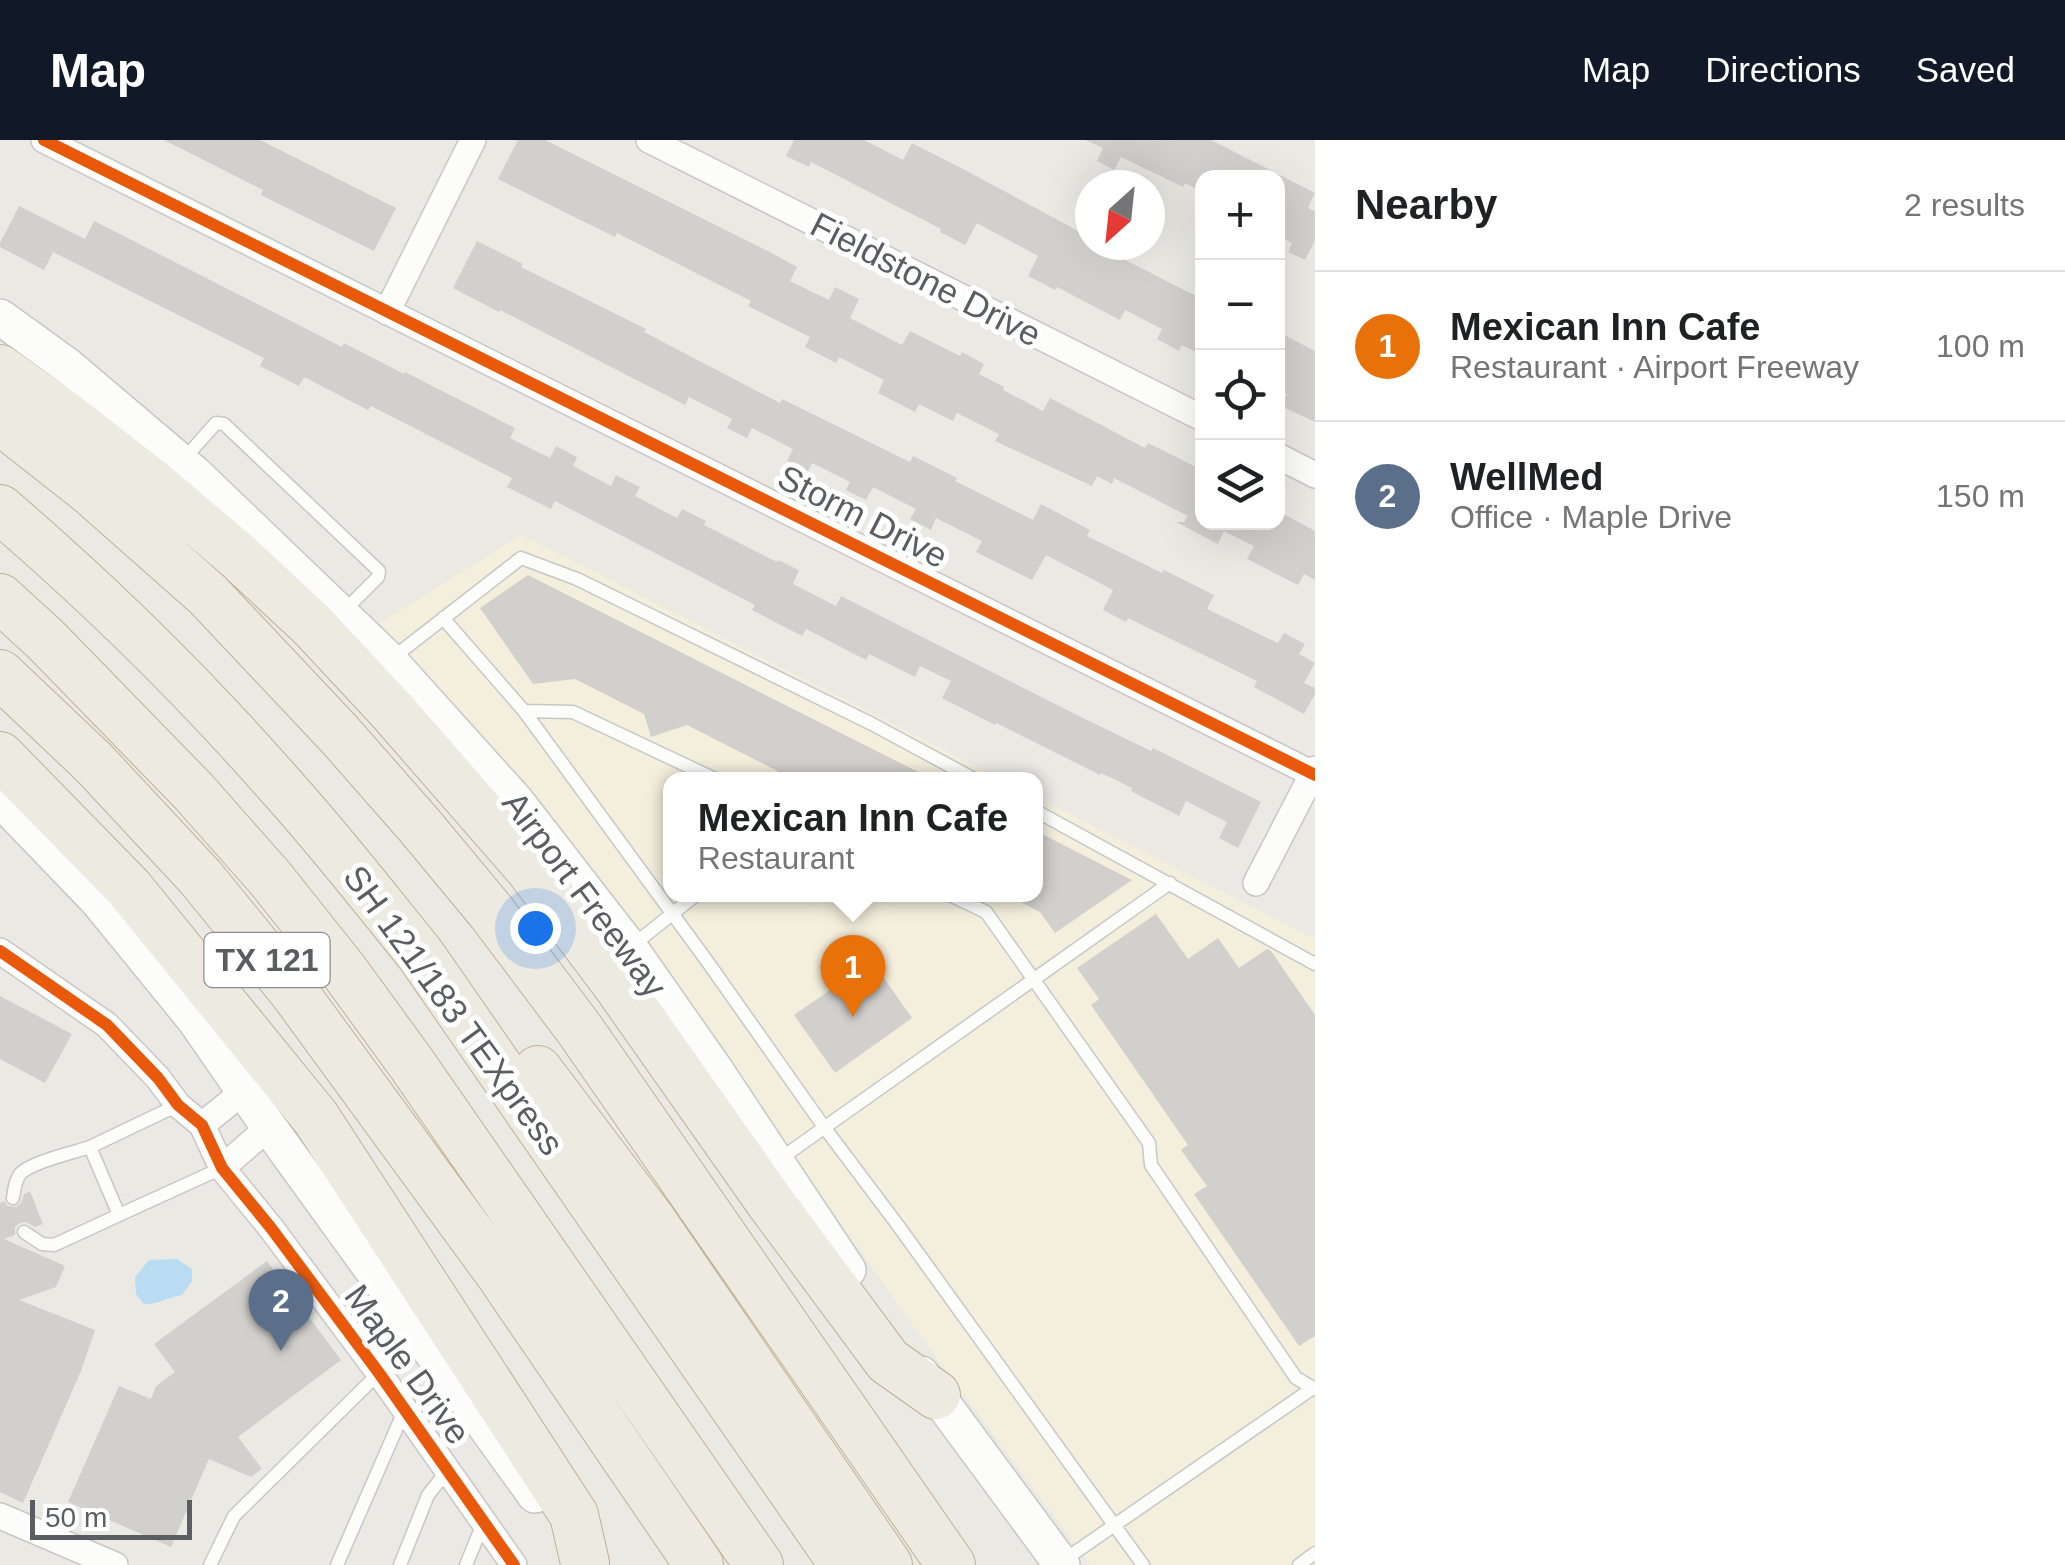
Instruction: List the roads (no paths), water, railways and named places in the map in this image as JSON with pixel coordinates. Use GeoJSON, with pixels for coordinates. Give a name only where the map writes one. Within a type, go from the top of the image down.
{"type":"FeatureCollection","features":[{"type":"Feature","properties":{"kind":"highway"},"geometry":{"type":"LineString","coordinates":[[0,370],[152,483],[238,556],[313,626],[393,712],[529,868],[888,1361],[936,1395]]}},
{"type":"Feature","properties":{"kind":"highway"},"geometry":{"type":"LineString","coordinates":[[0,420],[88,489],[208,594],[432,839],[580,1030],[952,1565]]}},
{"type":"Feature","properties":{"kind":"highway","name":"SH 121/183 TEXpress"},"geometry":{"type":"LineString","coordinates":[[0,509],[119,616],[200,697],[356,873],[420,954],[844,1565]]}},
{"type":"Feature","properties":{"kind":"highway","name":"SH 121/183 TEXpress"},"geometry":{"type":"LineString","coordinates":[[0,598],[194,792],[270,878],[344,971],[758,1565]]}},
{"type":"Feature","properties":{"kind":"highway","name":"TX 121"},"geometry":{"type":"LineString","coordinates":[[0,674],[94,763],[201,878],[293,991],[500,1274],[699,1565]]}},
{"type":"Feature","properties":{"kind":"highway"},"geometry":{"type":"LineString","coordinates":[[0,756],[129,888],[316,1118],[574,1515],[585,1564]]}},
{"type":"Feature","properties":{"kind":"highway"},"geometry":{"type":"LineString","coordinates":[[356,873],[438,945],[552,1089],[652,1221],[888,1565]]}},
{"type":"Feature","properties":{"kind":"highway"},"geometry":{"type":"LineString","coordinates":[[500,1274],[512,1333],[666,1565]]}},
{"type":"Feature","properties":{"kind":"main road","name":"Airport Freeway"},"geometry":{"type":"LineString","coordinates":[[0,317],[182,462],[390,660],[516,801],[630,948],[880,1318],[1061,1564]]}},
{"type":"Feature","properties":{"kind":"main road"},"geometry":{"type":"LineString","coordinates":[[0,799],[98,901],[195,1020],[585,1564]]}},
{"type":"Feature","properties":{"kind":"street","name":"Storm Drive"},"geometry":{"type":"LineString","coordinates":[[44,140],[1314,772]]}},
{"type":"Feature","properties":{"kind":"street"},"geometry":{"type":"LineString","coordinates":[[386,312],[472,140]]}},
{"type":"Feature","properties":{"kind":"street","name":"Fieldstone Drive"},"geometry":{"type":"LineString","coordinates":[[649,140],[1195,414]]}},
{"type":"Feature","properties":{"kind":"street"},"geometry":{"type":"LineString","coordinates":[[1285,460],[1315,475]]}},
{"type":"Feature","properties":{"kind":"street"},"geometry":{"type":"LineString","coordinates":[[1256,883],[1314,772]]}},
{"type":"Feature","properties":{"kind":"street","name":"Maple Drive"},"geometry":{"type":"LineString","coordinates":[[0,951],[107,1025],[178,1105],[202,1124],[222,1168],[379,1373],[514,1565]]}},
{"type":"Feature","properties":{"kind":"street"},"geometry":{"type":"LineString","coordinates":[[202,1124],[244,1091]]}},
{"type":"Feature","properties":{"kind":"street"},"geometry":{"type":"LineString","coordinates":[[222,1168],[269,1128]]}},
{"type":"Feature","properties":{"kind":"street"},"geometry":{"type":"LineString","coordinates":[[0,1516],[115,1565]]}},
{"type":"Feature","properties":{"kind":"lane"},"geometry":{"type":"LineString","coordinates":[[182,462],[216,424],[224,424],[379,571],[378,577],[342,614]]}},
{"type":"Feature","properties":{"kind":"lane"},"geometry":{"type":"LineString","coordinates":[[390,660],[521,558],[577,579],[961,772]]}},
{"type":"Feature","properties":{"kind":"lane"},"geometry":{"type":"LineString","coordinates":[[443,618],[524,711],[1143,1565]]}},
{"type":"Feature","properties":{"kind":"lane"},"geometry":{"type":"LineString","coordinates":[[524,711],[573,712],[701,772]]}},
{"type":"Feature","properties":{"kind":"lane"},"geometry":{"type":"LineString","coordinates":[[1043,815],[1315,964]]}},
{"type":"Feature","properties":{"kind":"lane"},"geometry":{"type":"LineString","coordinates":[[776,1163],[1170,883]]}},
{"type":"Feature","properties":{"kind":"lane"},"geometry":{"type":"LineString","coordinates":[[630,948],[687,902]]}},
{"type":"Feature","properties":{"kind":"lane"},"geometry":{"type":"LineString","coordinates":[[965,902],[986,912],[1150,1143],[1151,1165],[1296,1378],[1314,1389],[1061,1564]]}},
{"type":"Feature","properties":{"kind":"lane"},"geometry":{"type":"LineString","coordinates":[[12,1198],[21,1173],[90,1147],[178,1105]]}},
{"type":"Feature","properties":{"kind":"lane"},"geometry":{"type":"LineString","coordinates":[[90,1147],[119,1215]]}},
{"type":"Feature","properties":{"kind":"lane"},"geometry":{"type":"LineString","coordinates":[[24,1232],[42,1244],[54,1246],[222,1168]]}},
{"type":"Feature","properties":{"kind":"lane"},"geometry":{"type":"LineString","coordinates":[[210,1565],[234,1516],[379,1373],[426,1344]]}},
{"type":"Feature","properties":{"kind":"lane"},"geometry":{"type":"LineString","coordinates":[[337,1565],[405,1409]]}},
{"type":"Feature","properties":{"kind":"lane"},"geometry":{"type":"LineString","coordinates":[[400,1565],[428,1495],[448,1470]]}},
{"type":"Feature","properties":{"kind":"lane"},"geometry":{"type":"LineString","coordinates":[[466,1565],[484,1521]]}},
{"type":"Feature","properties":{"kind":"lane"},"geometry":{"type":"LineString","coordinates":[[1299,1565],[1315,1553]]}},
{"type":"Feature","properties":{"kind":"water"},"geometry":{"type":"Polygon","coordinates":[[[177,1259],[192,1269],[192,1281],[182,1295],[144,1304],[136,1294],[135,1277],[149,1260],[177,1259]]]}},
{"type":"Feature","properties":{"kind":"place","name":"Mexican Inn Cafe"},"geometry":{"type":"Point","coordinates":[853,1017]}},
{"type":"Feature","properties":{"kind":"place","name":"WellMed"},"geometry":{"type":"Point","coordinates":[281,1351]}}]}
